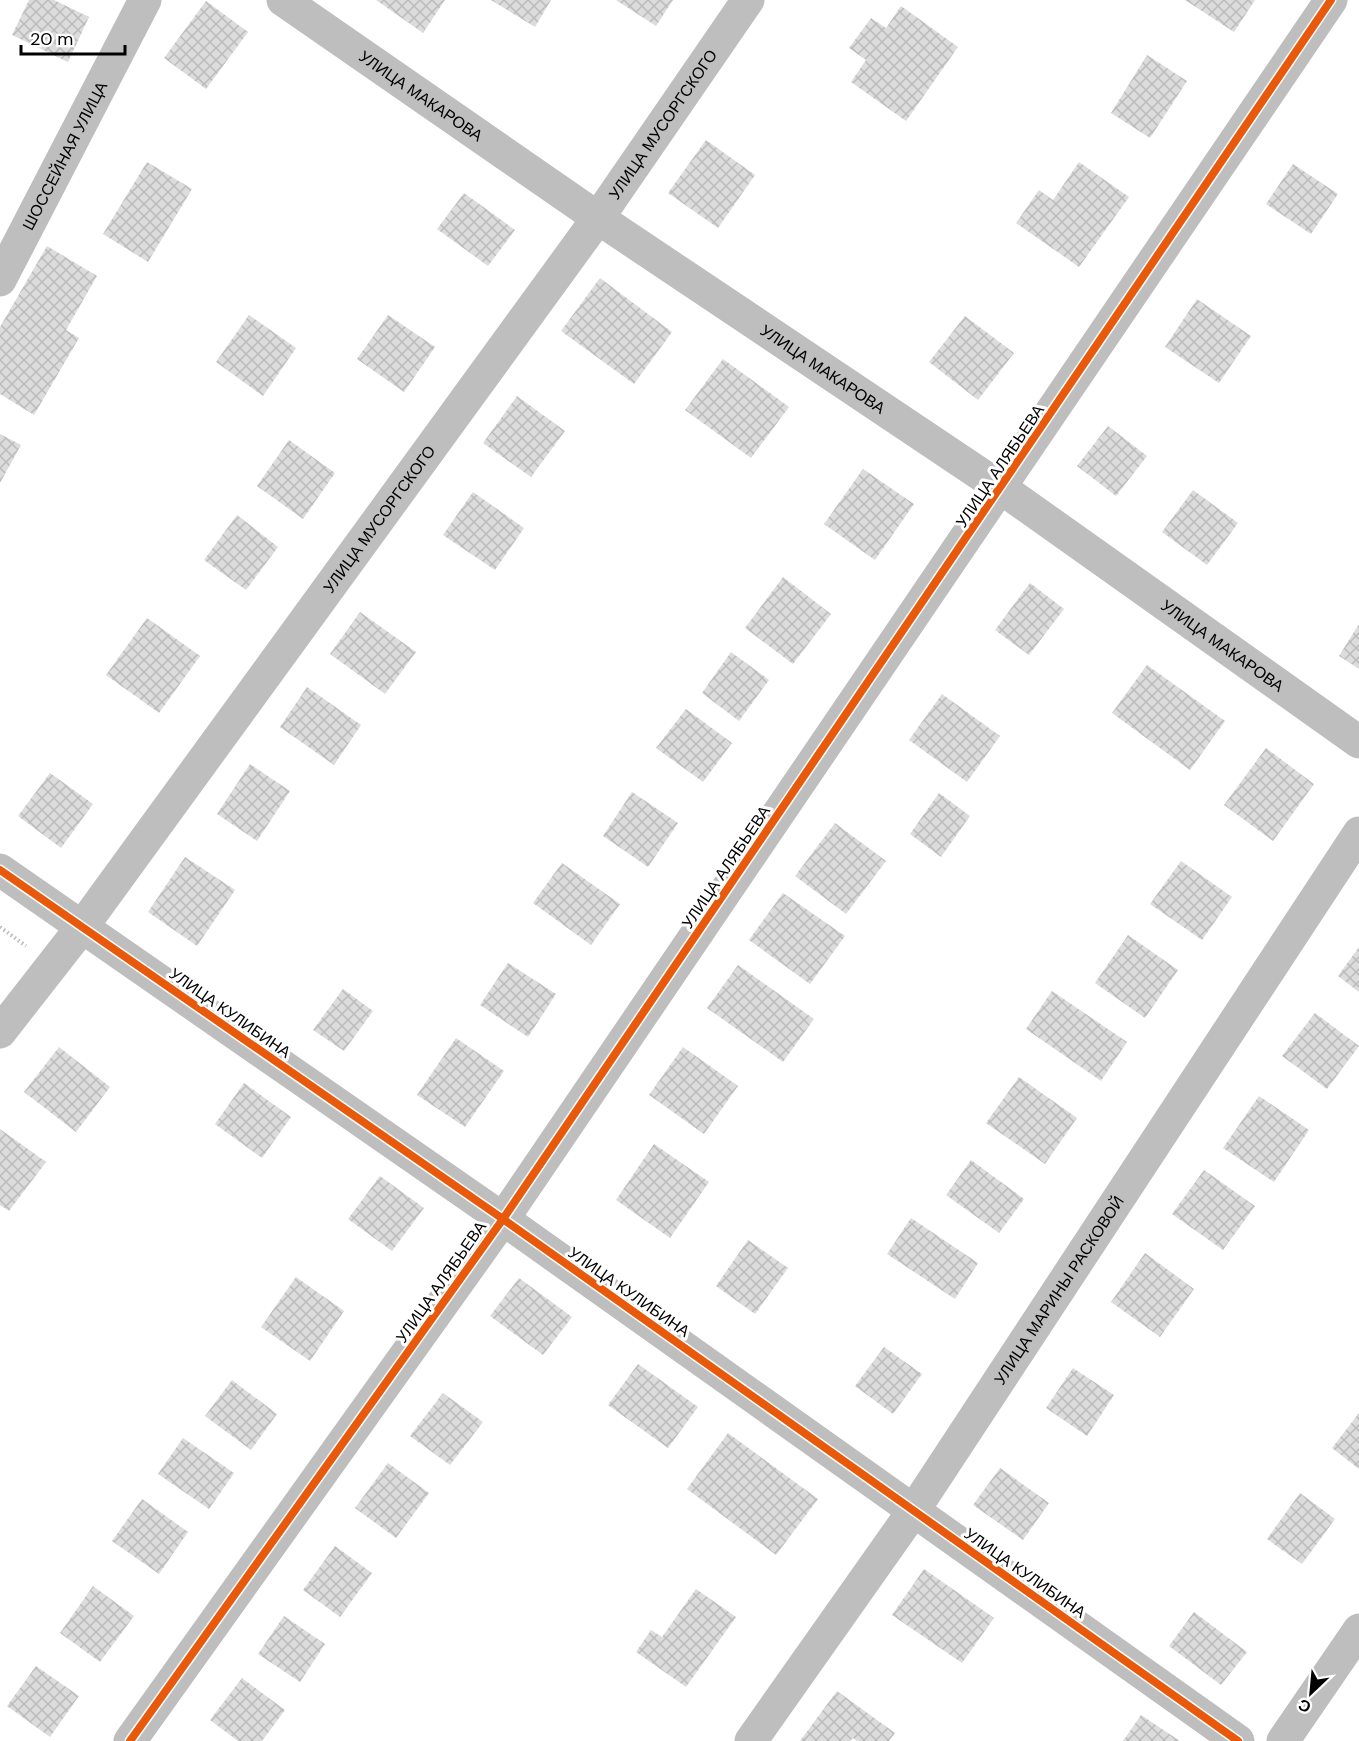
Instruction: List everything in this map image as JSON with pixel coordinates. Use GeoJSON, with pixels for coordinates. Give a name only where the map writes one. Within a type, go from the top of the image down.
{"type":"FeatureCollection","features":[{"type":"Feature","properties":{"kind":"street","name":"ШОССЕЙНАЯ УЛИЦА"},"geometry":{"type":"LineString","coordinates":[[0,280],[145,0]]}},
{"type":"Feature","properties":{"kind":"street","name":"УЛИЦА МАКАРОВА"},"geometry":{"type":"LineString","coordinates":[[283,0],[598,218],[1001,488],[1359,742]]}},
{"type":"Feature","properties":{"kind":"street","name":"УЛИЦА МУСОРГСКОГО"},"geometry":{"type":"LineString","coordinates":[[0,1032],[82,927],[598,218],[748,0]]}},
{"type":"Feature","properties":{"kind":"street","name":"УЛИЦА АЛЯБЬЕВА"},"geometry":{"type":"LineString","coordinates":[[130,1741],[502,1219],[1331,0]]}},
{"type":"Feature","properties":{"kind":"street","name":"УЛИЦА МАРИНЫ РАСКОВОЙ"},"geometry":{"type":"LineString","coordinates":[[751,1741],[914,1510],[1359,832]]}},
{"type":"Feature","properties":{"kind":"street","name":"УЛИЦА КУЛИБИНА"},"geometry":{"type":"LineString","coordinates":[[0,870],[502,1219],[1238,1741]]}},
{"type":"Feature","properties":{"kind":"street"},"geometry":{"type":"LineString","coordinates":[[1283,1741],[1359,1630]]}},
{"type":"Feature","properties":{"kind":"building"},"geometry":{"type":"Polygon","coordinates":[[[29,0],[54,0],[89,17],[68,62],[12,35],[29,0]]]}},
{"type":"Feature","properties":{"kind":"building"},"geometry":{"type":"Polygon","coordinates":[[[376,0],[445,0],[423,33],[376,0]]]}},
{"type":"Feature","properties":{"kind":"building"},"geometry":{"type":"Polygon","coordinates":[[[491,0],[551,0],[535,27],[491,0]]]}},
{"type":"Feature","properties":{"kind":"building"},"geometry":{"type":"Polygon","coordinates":[[[616,0],[673,0],[656,26],[616,0]]]}},
{"type":"Feature","properties":{"kind":"building"},"geometry":{"type":"Polygon","coordinates":[[[1185,0],[1255,0],[1234,32],[1185,0]]]}},
{"type":"Feature","properties":{"kind":"building"},"geometry":{"type":"Polygon","coordinates":[[[206,1],[248,32],[206,89],[164,58],[206,1]]]}},
{"type":"Feature","properties":{"kind":"building"},"geometry":{"type":"Polygon","coordinates":[[[901,6],[958,47],[906,121],[851,82],[866,60],[849,48],[871,18],[886,28],[901,6]]]}},
{"type":"Feature","properties":{"kind":"building"},"geometry":{"type":"Polygon","coordinates":[[[1147,55],[1187,81],[1150,138],[1111,113],[1147,55]]]}},
{"type":"Feature","properties":{"kind":"building"},"geometry":{"type":"Polygon","coordinates":[[[706,140],[755,175],[718,228],[668,193],[706,140]]]}},
{"type":"Feature","properties":{"kind":"building"},"geometry":{"type":"Polygon","coordinates":[[[147,162],[192,189],[148,262],[103,234],[147,162]]]}},
{"type":"Feature","properties":{"kind":"building"},"geometry":{"type":"Polygon","coordinates":[[[1079,162],[1129,197],[1079,267],[1016,223],[1039,190],[1053,200],[1079,162]]]}},
{"type":"Feature","properties":{"kind":"building"},"geometry":{"type":"Polygon","coordinates":[[[1293,164],[1338,194],[1311,234],[1266,204],[1293,164]]]}},
{"type":"Feature","properties":{"kind":"building"},"geometry":{"type":"Polygon","coordinates":[[[464,193],[515,230],[488,266],[437,229],[464,193]]]}},
{"type":"Feature","properties":{"kind":"building"},"geometry":{"type":"Polygon","coordinates":[[[47,246],[97,276],[66,330],[79,338],[34,415],[0,394],[0,327],[47,246]]]}},
{"type":"Feature","properties":{"kind":"building"},"geometry":{"type":"Polygon","coordinates":[[[600,278],[672,332],[634,384],[561,331],[600,278]]]}},
{"type":"Feature","properties":{"kind":"building"},"geometry":{"type":"Polygon","coordinates":[[[1197,299],[1251,336],[1219,383],[1165,347],[1197,299]]]}},
{"type":"Feature","properties":{"kind":"building"},"geometry":{"type":"Polygon","coordinates":[[[249,315],[296,348],[263,396],[216,362],[249,315]]]}},
{"type":"Feature","properties":{"kind":"building"},"geometry":{"type":"Polygon","coordinates":[[[388,315],[435,347],[404,392],[357,359],[388,315]]]}},
{"type":"Feature","properties":{"kind":"building"},"geometry":{"type":"Polygon","coordinates":[[[965,316],[1014,353],[978,400],[929,362],[965,316]]]}},
{"type":"Feature","properties":{"kind":"building"},"geometry":{"type":"Polygon","coordinates":[[[723,359],[789,407],[751,458],[685,410],[723,359]]]}},
{"type":"Feature","properties":{"kind":"building"},"geometry":{"type":"Polygon","coordinates":[[[517,396],[565,431],[531,477],[483,443],[517,396]]]}},
{"type":"Feature","properties":{"kind":"building"},"geometry":{"type":"Polygon","coordinates":[[[1108,426],[1147,456],[1116,496],[1077,466],[1108,426]]]}},
{"type":"Feature","properties":{"kind":"building"},"geometry":{"type":"Polygon","coordinates":[[[0,434],[21,445],[0,483],[0,434]]]}},
{"type":"Feature","properties":{"kind":"building"},"geometry":{"type":"Polygon","coordinates":[[[289,440],[335,473],[303,519],[257,486],[289,440]]]}},
{"type":"Feature","properties":{"kind":"building"},"geometry":{"type":"Polygon","coordinates":[[[863,469],[914,504],[875,560],[824,524],[863,469]]]}},
{"type":"Feature","properties":{"kind":"building"},"geometry":{"type":"Polygon","coordinates":[[[1193,490],[1238,523],[1207,565],[1162,532],[1193,490]]]}},
{"type":"Feature","properties":{"kind":"building"},"geometry":{"type":"Polygon","coordinates":[[[473,492],[524,528],[495,570],[443,535],[473,492]]]}},
{"type":"Feature","properties":{"kind":"building"},"geometry":{"type":"Polygon","coordinates":[[[237,515],[278,547],[246,590],[204,560],[237,515]]]}},
{"type":"Feature","properties":{"kind":"building"},"geometry":{"type":"Polygon","coordinates":[[[783,577],[831,614],[793,664],[745,628],[783,577]]]}},
{"type":"Feature","properties":{"kind":"building"},"geometry":{"type":"Polygon","coordinates":[[[1030,583],[1064,609],[1029,655],[995,630],[1030,583]]]}},
{"type":"Feature","properties":{"kind":"building"},"geometry":{"type":"Polygon","coordinates":[[[360,612],[416,652],[385,694],[330,654],[360,612]]]}},
{"type":"Feature","properties":{"kind":"building"},"geometry":{"type":"Polygon","coordinates":[[[147,618],[200,656],[159,713],[106,675],[147,618]]]}},
{"type":"Feature","properties":{"kind":"building"},"geometry":{"type":"Polygon","coordinates":[[[1359,624],[1359,669],[1339,656],[1359,624]]]}},
{"type":"Feature","properties":{"kind":"building"},"geometry":{"type":"Polygon","coordinates":[[[731,652],[769,680],[739,721],[702,693],[731,652]]]}},
{"type":"Feature","properties":{"kind":"building"},"geometry":{"type":"Polygon","coordinates":[[[1147,665],[1225,721],[1190,770],[1112,713],[1147,665]]]}},
{"type":"Feature","properties":{"kind":"building"},"geometry":{"type":"Polygon","coordinates":[[[307,687],[361,725],[334,765],[280,727],[307,687]]]}},
{"type":"Feature","properties":{"kind":"building"},"geometry":{"type":"Polygon","coordinates":[[[942,694],[1000,736],[967,782],[909,740],[942,694]]]}},
{"type":"Feature","properties":{"kind":"building"},"geometry":{"type":"Polygon","coordinates":[[[686,709],[732,743],[703,782],[656,748],[686,709]]]}},
{"type":"Feature","properties":{"kind":"building"},"geometry":{"type":"Polygon","coordinates":[[[1266,748],[1314,784],[1273,841],[1224,805],[1266,748]]]}},
{"type":"Feature","properties":{"kind":"building"},"geometry":{"type":"Polygon","coordinates":[[[250,764],[290,791],[257,841],[217,814],[250,764]]]}},
{"type":"Feature","properties":{"kind":"building"},"geometry":{"type":"Polygon","coordinates":[[[50,773],[93,804],[61,848],[18,816],[50,773]]]}},
{"type":"Feature","properties":{"kind":"building"},"geometry":{"type":"Polygon","coordinates":[[[632,792],[678,823],[648,867],[603,836],[632,792]]]}},
{"type":"Feature","properties":{"kind":"building"},"geometry":{"type":"Polygon","coordinates":[[[939,793],[970,816],[941,857],[910,834],[939,793]]]}},
{"type":"Feature","properties":{"kind":"building"},"geometry":{"type":"Polygon","coordinates":[[[835,823],[886,861],[846,914],[795,876],[835,823]]]}},
{"type":"Feature","properties":{"kind":"building"},"geometry":{"type":"Polygon","coordinates":[[[185,857],[235,890],[197,946],[148,912],[185,857]]]}},
{"type":"Feature","properties":{"kind":"building"},"geometry":{"type":"Polygon","coordinates":[[[1181,861],[1232,897],[1202,940],[1150,904],[1181,861]]]}},
{"type":"Feature","properties":{"kind":"building"},"geometry":{"type":"Polygon","coordinates":[[[562,863],[620,904],[591,945],[533,903],[562,863]]]}},
{"type":"Feature","properties":{"kind":"building"},"geometry":{"type":"Polygon","coordinates":[[[783,893],[845,936],[810,984],[749,940],[783,893]]]}},
{"type":"Feature","properties":{"kind":"building"},"geometry":{"type":"Polygon","coordinates":[[[1128,935],[1178,970],[1145,1018],[1095,983],[1128,935]]]}},
{"type":"Feature","properties":{"kind":"building"},"geometry":{"type":"Polygon","coordinates":[[[1359,947],[1359,992],[1338,976],[1359,947]]]}},
{"type":"Feature","properties":{"kind":"building"},"geometry":{"type":"Polygon","coordinates":[[[508,963],[556,994],[528,1037],[480,1005],[508,963]]]}},
{"type":"Feature","properties":{"kind":"building"},"geometry":{"type":"Polygon","coordinates":[[[738,965],[814,1019],[783,1062],[707,1008],[738,965]]]}},
{"type":"Feature","properties":{"kind":"building"},"geometry":{"type":"Polygon","coordinates":[[[343,989],[373,1011],[344,1051],[313,1030],[343,989]]]}},
{"type":"Feature","properties":{"kind":"building"},"geometry":{"type":"Polygon","coordinates":[[[1052,991],[1127,1042],[1101,1081],[1026,1029],[1052,991]]]}},
{"type":"Feature","properties":{"kind":"building"},"geometry":{"type":"Polygon","coordinates":[[[1315,1013],[1359,1046],[1327,1089],[1282,1056],[1315,1013]]]}},
{"type":"Feature","properties":{"kind":"building"},"geometry":{"type":"Polygon","coordinates":[[[456,1038],[504,1071],[465,1127],[417,1095],[456,1038]]]}},
{"type":"Feature","properties":{"kind":"building"},"geometry":{"type":"Polygon","coordinates":[[[59,1047],[110,1087],[76,1132],[24,1092],[59,1047]]]}},
{"type":"Feature","properties":{"kind":"building"},"geometry":{"type":"Polygon","coordinates":[[[683,1047],[738,1086],[704,1134],[649,1095],[683,1047]]]}},
{"type":"Feature","properties":{"kind":"building"},"geometry":{"type":"Polygon","coordinates":[[[1019,1077],[1077,1118],[1045,1164],[986,1123],[1019,1077]]]}},
{"type":"Feature","properties":{"kind":"building"},"geometry":{"type":"Polygon","coordinates":[[[244,1083],[291,1117],[262,1158],[215,1124],[244,1083]]]}},
{"type":"Feature","properties":{"kind":"building"},"geometry":{"type":"Polygon","coordinates":[[[1259,1096],[1309,1130],[1274,1182],[1223,1148],[1259,1096]]]}},
{"type":"Feature","properties":{"kind":"building"},"geometry":{"type":"Polygon","coordinates":[[[0,1129],[46,1162],[9,1211],[0,1205],[0,1129]]]}},
{"type":"Feature","properties":{"kind":"building"},"geometry":{"type":"Polygon","coordinates":[[[654,1144],[709,1182],[670,1238],[616,1200],[654,1144]]]}},
{"type":"Feature","properties":{"kind":"building"},"geometry":{"type":"Polygon","coordinates":[[[971,1160],[1024,1199],[999,1233],[946,1195],[971,1160]]]}},
{"type":"Feature","properties":{"kind":"building"},"geometry":{"type":"Polygon","coordinates":[[[1204,1170],[1255,1206],[1223,1250],[1172,1214],[1204,1170]]]}},
{"type":"Feature","properties":{"kind":"building"},"geometry":{"type":"Polygon","coordinates":[[[380,1176],[424,1208],[392,1251],[348,1219],[380,1176]]]}},
{"type":"Feature","properties":{"kind":"building"},"geometry":{"type":"Polygon","coordinates":[[[911,1218],[978,1263],[955,1299],[887,1254],[911,1218]]]}},
{"type":"Feature","properties":{"kind":"building"},"geometry":{"type":"Polygon","coordinates":[[[748,1240],[788,1268],[755,1314],[716,1286],[748,1240]]]}},
{"type":"Feature","properties":{"kind":"building"},"geometry":{"type":"Polygon","coordinates":[[[1145,1253],[1194,1289],[1160,1337],[1111,1302],[1145,1253]]]}},
{"type":"Feature","properties":{"kind":"building"},"geometry":{"type":"Polygon","coordinates":[[[296,1277],[344,1311],[310,1361],[261,1327],[296,1277]]]}},
{"type":"Feature","properties":{"kind":"building"},"geometry":{"type":"Polygon","coordinates":[[[519,1278],[572,1317],[543,1355],[490,1316],[519,1278]]]}},
{"type":"Feature","properties":{"kind":"building"},"geometry":{"type":"Polygon","coordinates":[[[884,1347],[922,1374],[893,1414],[855,1386],[884,1347]]]}},
{"type":"Feature","properties":{"kind":"building"},"geometry":{"type":"Polygon","coordinates":[[[638,1364],[698,1407],[668,1448],[608,1405],[638,1364]]]}},
{"type":"Feature","properties":{"kind":"building"},"geometry":{"type":"Polygon","coordinates":[[[1073,1368],[1114,1395],[1087,1436],[1046,1408],[1073,1368]]]}},
{"type":"Feature","properties":{"kind":"building"},"geometry":{"type":"Polygon","coordinates":[[[232,1380],[277,1414],[251,1450],[205,1416],[232,1380]]]}},
{"type":"Feature","properties":{"kind":"building"},"geometry":{"type":"Polygon","coordinates":[[[443,1393],[483,1422],[450,1465],[410,1436],[443,1393]]]}},
{"type":"Feature","properties":{"kind":"building"},"geometry":{"type":"Polygon","coordinates":[[[1359,1413],[1359,1469],[1332,1448],[1359,1413]]]}},
{"type":"Feature","properties":{"kind":"building"},"geometry":{"type":"Polygon","coordinates":[[[728,1433],[818,1499],[776,1555],[687,1489],[728,1433]]]}},
{"type":"Feature","properties":{"kind":"building"},"geometry":{"type":"Polygon","coordinates":[[[183,1438],[234,1473],[209,1509],[158,1474],[183,1438]]]}},
{"type":"Feature","properties":{"kind":"building"},"geometry":{"type":"Polygon","coordinates":[[[388,1463],[429,1493],[396,1538],[355,1508],[388,1463]]]}},
{"type":"Feature","properties":{"kind":"building"},"geometry":{"type":"Polygon","coordinates":[[[1000,1468],[1049,1503],[1023,1540],[973,1505],[1000,1468]]]}},
{"type":"Feature","properties":{"kind":"building"},"geometry":{"type":"Polygon","coordinates":[[[1300,1493],[1335,1519],[1302,1564],[1267,1539],[1300,1493]]]}},
{"type":"Feature","properties":{"kind":"building"},"geometry":{"type":"Polygon","coordinates":[[[142,1499],[188,1532],[159,1574],[112,1541],[142,1499]]]}},
{"type":"Feature","properties":{"kind":"building"},"geometry":{"type":"Polygon","coordinates":[[[335,1546],[372,1573],[340,1617],[303,1590],[335,1546]]]}},
{"type":"Feature","properties":{"kind":"building"},"geometry":{"type":"Polygon","coordinates":[[[924,1569],[994,1618],[962,1663],[892,1615],[924,1569]]]}},
{"type":"Feature","properties":{"kind":"building"},"geometry":{"type":"Polygon","coordinates":[[[93,1586],[134,1616],[100,1662],[60,1633],[93,1586]]]}},
{"type":"Feature","properties":{"kind":"building"},"geometry":{"type":"Polygon","coordinates":[[[696,1589],[736,1617],[686,1687],[636,1652],[651,1630],[662,1637],[696,1589]]]}},
{"type":"Feature","properties":{"kind":"building"},"geometry":{"type":"Polygon","coordinates":[[[1194,1612],[1247,1652],[1221,1685],[1169,1646],[1194,1612]]]}},
{"type":"Feature","properties":{"kind":"building"},"geometry":{"type":"Polygon","coordinates":[[[284,1616],[325,1644],[300,1682],[258,1654],[284,1616]]]}},
{"type":"Feature","properties":{"kind":"building"},"geometry":{"type":"Polygon","coordinates":[[[36,1666],[79,1696],[50,1737],[7,1706],[36,1666]]]}},
{"type":"Feature","properties":{"kind":"building"},"geometry":{"type":"Polygon","coordinates":[[[242,1678],[285,1710],[262,1741],[238,1741],[210,1720],[242,1678]]]}},
{"type":"Feature","properties":{"kind":"building"},"geometry":{"type":"Polygon","coordinates":[[[837,1691],[895,1733],[889,1741],[857,1741],[853,1738],[850,1741],[800,1741],[837,1691]]]}},
{"type":"Feature","properties":{"kind":"building"},"geometry":{"type":"Polygon","coordinates":[[[1141,1715],[1180,1741],[1123,1741],[1141,1715]]]}},
{"type":"Feature","properties":{"kind":"cycle path"},"geometry":{"type":"LineString","coordinates":[[130,1741],[503,1219],[1331,0]]}},
{"type":"Feature","properties":{"kind":"cycle path"},"geometry":{"type":"LineString","coordinates":[[0,870],[503,1219],[1238,1741]]}}]}
